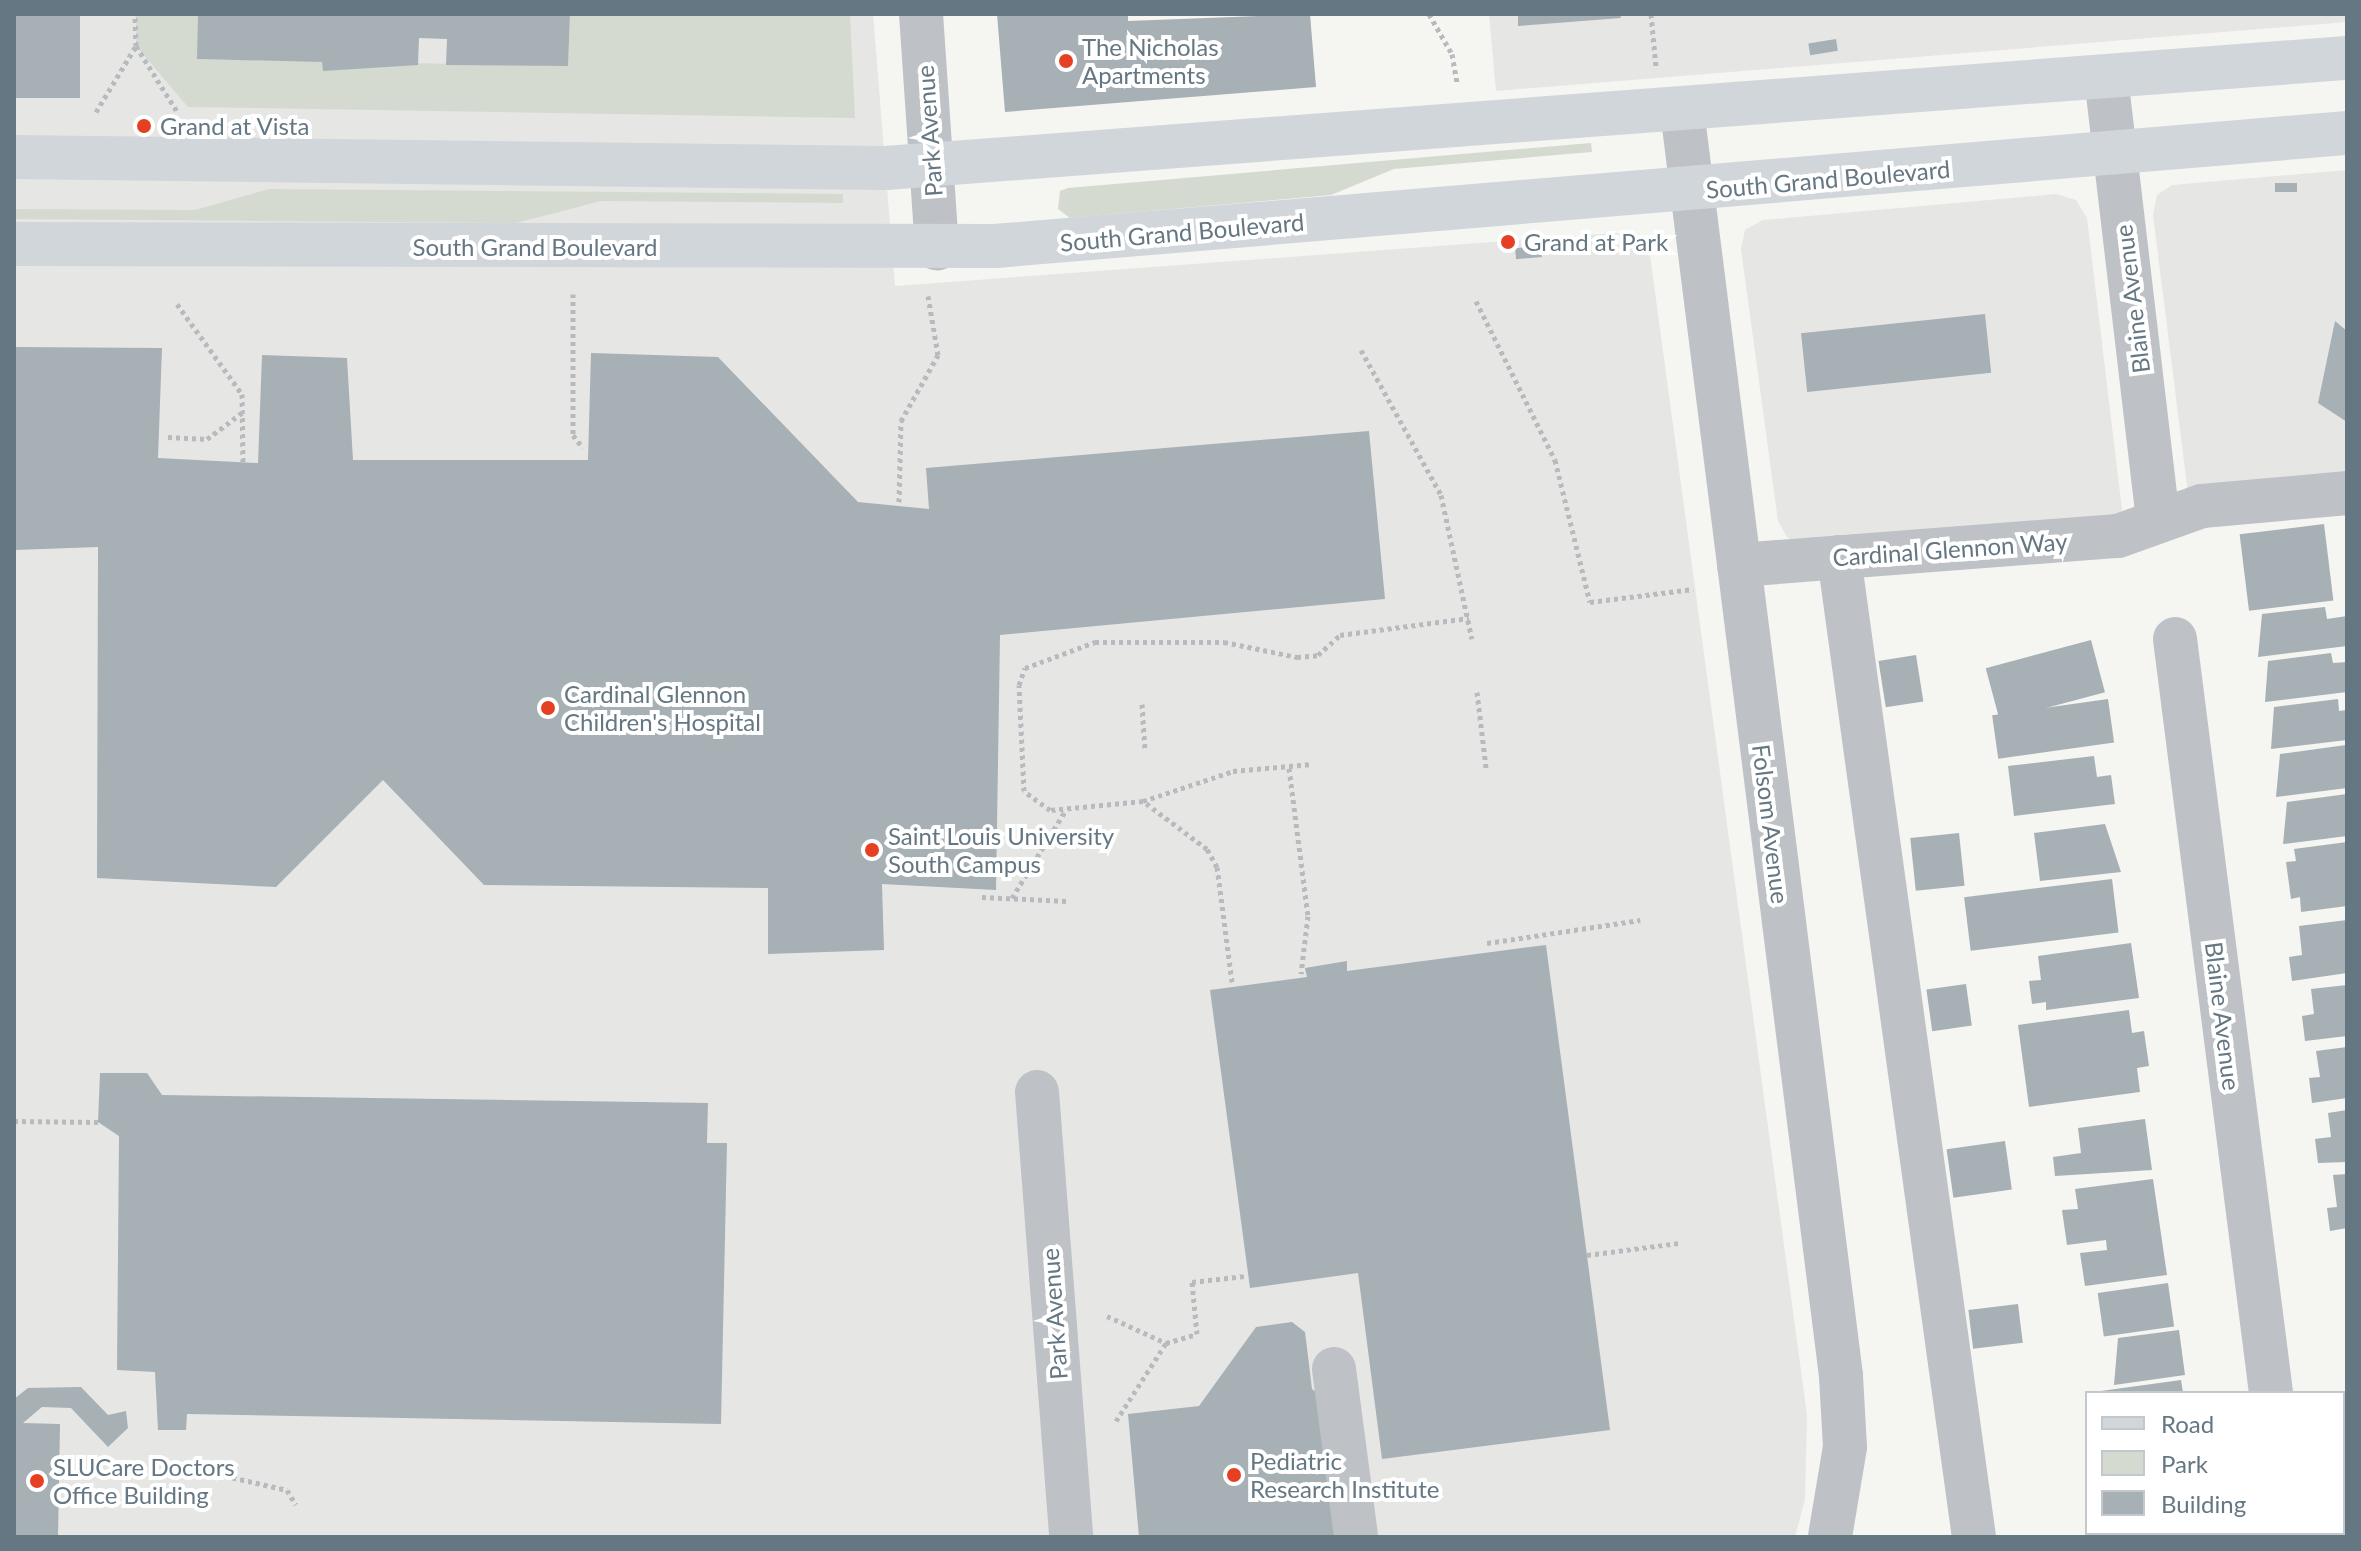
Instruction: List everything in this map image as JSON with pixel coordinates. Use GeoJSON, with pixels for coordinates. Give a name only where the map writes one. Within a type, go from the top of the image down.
{"type":"FeatureCollection","features":[{"type":"Feature","properties":{"kind":"main road"},"geometry":{"type":"LineString","coordinates":[[14,157],[932,166],[2347,58]]}},
{"type":"Feature","properties":{"kind":"main road","name":"South Grand Boulevard"},"geometry":{"type":"LineString","coordinates":[[14,244],[937,248],[2115,156],[2347,133]]}},
{"type":"Feature","properties":{"kind":"street","name":"Park Avenue"},"geometry":{"type":"LineString","coordinates":[[921,14],[937,248]]}},
{"type":"Feature","properties":{"kind":"street","name":"Blaine Avenue"},"geometry":{"type":"LineString","coordinates":[[2106,77],[2158,521]]}},
{"type":"Feature","properties":{"kind":"street","name":"Folsom Avenue"},"geometry":{"type":"LineString","coordinates":[[1682,110],[1841,1376],[1845,1447],[1830,1537]]}},
{"type":"Feature","properties":{"kind":"street","name":"Cardinal Glennon Way"},"geometry":{"type":"LineString","coordinates":[[1739,565],[2118,536],[2202,506],[2347,493]]}},
{"type":"Feature","properties":{"kind":"street"},"geometry":{"type":"LineString","coordinates":[[1839,557],[1974,1537]]}},
{"type":"Feature","properties":{"kind":"street","name":"Blaine Avenue"},"geometry":{"type":"LineString","coordinates":[[2175,639],[2271,1391]]}},
{"type":"Feature","properties":{"kind":"street","name":"Park Avenue"},"geometry":{"type":"LineString","coordinates":[[1037,1092],[1071,1537]]}},
{"type":"Feature","properties":{"kind":"street"},"geometry":{"type":"LineString","coordinates":[[1334,1369],[1356,1537]]}},
{"type":"Feature","properties":{"kind":"path"},"geometry":{"type":"LineString","coordinates":[[135,14],[136,46],[178,113]]}},
{"type":"Feature","properties":{"kind":"path"},"geometry":{"type":"LineString","coordinates":[[1429,14],[1452,54],[1457,82]]}},
{"type":"Feature","properties":{"kind":"path"},"geometry":{"type":"LineString","coordinates":[[1651,14],[1656,67]]}},
{"type":"Feature","properties":{"kind":"path"},"geometry":{"type":"LineString","coordinates":[[96,112],[136,46]]}},
{"type":"Feature","properties":{"kind":"path"},"geometry":{"type":"LineString","coordinates":[[573,294],[573,435],[583,448]]}},
{"type":"Feature","properties":{"kind":"path"},"geometry":{"type":"LineString","coordinates":[[899,502],[901,421],[938,355],[928,296]]}},
{"type":"Feature","properties":{"kind":"path"},"geometry":{"type":"LineString","coordinates":[[1476,301],[1555,460],[1590,602],[1693,589]]}},
{"type":"Feature","properties":{"kind":"path"},"geometry":{"type":"LineString","coordinates":[[177,304],[229,371],[243,412],[243,462]]}},
{"type":"Feature","properties":{"kind":"path"},"geometry":{"type":"LineString","coordinates":[[1361,350],[1441,495],[1472,639]]}},
{"type":"Feature","properties":{"kind":"path"},"geometry":{"type":"LineString","coordinates":[[168,437],[207,439],[243,412]]}},
{"type":"Feature","properties":{"kind":"path"},"geometry":{"type":"LineString","coordinates":[[1312,764],[1233,771],[1143,801],[1066,809],[1036,802],[1020,782],[1019,685],[1025,668],[1039,660],[1095,642],[1224,642],[1297,657],[1318,655],[1340,635],[1469,618]]}},
{"type":"Feature","properties":{"kind":"path"},"geometry":{"type":"LineString","coordinates":[[1477,692],[1486,768]]}},
{"type":"Feature","properties":{"kind":"path"},"geometry":{"type":"LineString","coordinates":[[1142,704],[1145,751]]}},
{"type":"Feature","properties":{"kind":"path"},"geometry":{"type":"LineString","coordinates":[[1289,768],[1308,916],[1301,974]]}},
{"type":"Feature","properties":{"kind":"path"},"geometry":{"type":"LineString","coordinates":[[1143,801],[1186,830],[1217,867],[1232,982]]}},
{"type":"Feature","properties":{"kind":"path"},"geometry":{"type":"LineString","coordinates":[[1012,898],[1066,809]]}},
{"type":"Feature","properties":{"kind":"path"},"geometry":{"type":"LineString","coordinates":[[982,897],[1067,901]]}},
{"type":"Feature","properties":{"kind":"path"},"geometry":{"type":"LineString","coordinates":[[1487,943],[1640,920]]}},
{"type":"Feature","properties":{"kind":"path"},"geometry":{"type":"LineString","coordinates":[[14,1121],[98,1122]]}},
{"type":"Feature","properties":{"kind":"path"},"geometry":{"type":"LineString","coordinates":[[1587,1255],[1680,1243]]}},
{"type":"Feature","properties":{"kind":"path"},"geometry":{"type":"LineString","coordinates":[[1107,1316],[1166,1343],[1197,1334],[1192,1282],[1245,1276]]}},
{"type":"Feature","properties":{"kind":"path"},"geometry":{"type":"LineString","coordinates":[[1116,1421],[1166,1343]]}},
{"type":"Feature","properties":{"kind":"path"},"geometry":{"type":"LineString","coordinates":[[209,1472],[287,1490],[296,1505]]}},
{"type":"Feature","properties":{"kind":"shaded area","name":"Saint Louis University South Campus"},"geometry":{"type":"Polygon","coordinates":[[[14,14],[873,14],[895,286],[1615,233],[1641,237],[1650,255],[1807,1415],[1805,1499],[1795,1537],[14,1537],[14,14]]]}},
{"type":"Feature","properties":{"kind":"shaded area"},"geometry":{"type":"Polygon","coordinates":[[[1489,14],[2347,14],[2347,22],[1496,91],[1489,14]]]}},
{"type":"Feature","properties":{"kind":"shaded area"},"geometry":{"type":"Polygon","coordinates":[[[2347,170],[2347,481],[2188,494],[2153,215],[2157,195],[2172,185],[2347,170]]]}},
{"type":"Feature","properties":{"kind":"shaded area"},"geometry":{"type":"Polygon","coordinates":[[[2056,194],[2076,200],[2087,218],[2122,510],[2115,517],[1801,546],[1787,537],[1778,521],[1741,249],[1745,230],[1763,220],[2056,194]]]}},
{"type":"Feature","properties":{"kind":"green space"},"geometry":{"type":"Polygon","coordinates":[[[136,14],[198,14],[198,59],[568,66],[570,14],[850,14],[855,118],[188,107],[136,46],[136,14]]]}},
{"type":"Feature","properties":{"kind":"green space"},"geometry":{"type":"Polygon","coordinates":[[[1591,143],[1592,152],[1394,169],[1331,195],[1070,218],[1058,209],[1060,191],[1068,188],[1591,143]]]}},
{"type":"Feature","properties":{"kind":"green space"},"geometry":{"type":"Polygon","coordinates":[[[269,189],[843,194],[843,203],[601,201],[516,223],[14,219],[14,209],[195,210],[269,189]]]}},
{"type":"Feature","properties":{"kind":"building"},"geometry":{"type":"Polygon","coordinates":[[[14,14],[80,14],[80,98],[14,98],[14,14]]]}},
{"type":"Feature","properties":{"kind":"building"},"geometry":{"type":"Polygon","coordinates":[[[198,14],[570,14],[568,66],[446,65],[447,39],[419,38],[418,65],[323,71],[322,62],[197,59],[198,14]]]}},
{"type":"Feature","properties":{"kind":"building"},"geometry":{"type":"Polygon","coordinates":[[[997,14],[1128,14],[1128,21],[1310,14],[1316,87],[1005,112],[997,14]]]}},
{"type":"Feature","properties":{"kind":"building"},"geometry":{"type":"Polygon","coordinates":[[[1518,14],[1620,14],[1621,18],[1518,26],[1518,14]]]}},
{"type":"Feature","properties":{"kind":"building"},"geometry":{"type":"Polygon","coordinates":[[[1836,39],[1838,51],[1810,55],[1808,43],[1836,39]]]}},
{"type":"Feature","properties":{"kind":"building"},"geometry":{"type":"Polygon","coordinates":[[[2275,183],[2297,183],[2297,192],[2275,192],[2275,183]]]}},
{"type":"Feature","properties":{"kind":"building"},"geometry":{"type":"Polygon","coordinates":[[[1541,246],[1542,257],[1516,259],[1515,248],[1541,246]]]}},
{"type":"Feature","properties":{"kind":"building"},"geometry":{"type":"Polygon","coordinates":[[[1985,314],[1991,373],[1807,392],[1801,333],[1985,314]]]}},
{"type":"Feature","properties":{"kind":"building"},"geometry":{"type":"Polygon","coordinates":[[[2335,321],[2347,331],[2347,422],[2318,403],[2335,321]]]}},
{"type":"Feature","properties":{"kind":"building","name":"Cardinal Glennon Children's Hospital"},"geometry":{"type":"Polygon","coordinates":[[[14,347],[162,348],[158,458],[258,463],[262,355],[347,358],[353,460],[588,460],[591,353],[718,357],[858,502],[929,509],[926,468],[1369,431],[1385,599],[1000,635],[996,890],[882,884],[884,950],[768,954],[768,888],[484,885],[383,780],[276,887],[97,878],[98,547],[14,550],[14,347]]]}},
{"type":"Feature","properties":{"kind":"building"},"geometry":{"type":"Polygon","coordinates":[[[2324,524],[2333,600],[2249,611],[2240,534],[2324,524]]]}},
{"type":"Feature","properties":{"kind":"building"},"geometry":{"type":"Polygon","coordinates":[[[2325,607],[2327,619],[2347,616],[2347,646],[2258,657],[2262,614],[2325,607]]]}},
{"type":"Feature","properties":{"kind":"building"},"geometry":{"type":"Polygon","coordinates":[[[2091,640],[2105,692],[2000,720],[1986,668],[2091,640]]]}},
{"type":"Feature","properties":{"kind":"building"},"geometry":{"type":"Polygon","coordinates":[[[2331,653],[2333,663],[2347,662],[2347,692],[2265,702],[2268,661],[2331,653]]]}},
{"type":"Feature","properties":{"kind":"building"},"geometry":{"type":"Polygon","coordinates":[[[1916,655],[1923,701],[1886,707],[1878,661],[1916,655]]]}},
{"type":"Feature","properties":{"kind":"building"},"geometry":{"type":"Polygon","coordinates":[[[2108,699],[2114,743],[1998,759],[1992,715],[2108,699]]]}},
{"type":"Feature","properties":{"kind":"building"},"geometry":{"type":"Polygon","coordinates":[[[2338,699],[2339,711],[2347,710],[2347,740],[2271,749],[2274,707],[2338,699]]]}},
{"type":"Feature","properties":{"kind":"building"},"geometry":{"type":"Polygon","coordinates":[[[2346,745],[2347,788],[2276,797],[2280,754],[2346,745]]]}},
{"type":"Feature","properties":{"kind":"building"},"geometry":{"type":"Polygon","coordinates":[[[2094,756],[2097,777],[2111,775],[2115,804],[2014,816],[2008,766],[2094,756]]]}},
{"type":"Feature","properties":{"kind":"building"},"geometry":{"type":"Polygon","coordinates":[[[2347,794],[2347,836],[2283,844],[2287,802],[2347,794]]]}},
{"type":"Feature","properties":{"kind":"building"},"geometry":{"type":"Polygon","coordinates":[[[2105,824],[2121,872],[2040,881],[2034,833],[2105,824]]]}},
{"type":"Feature","properties":{"kind":"building"},"geometry":{"type":"Polygon","coordinates":[[[1959,833],[1965,886],[1916,891],[1910,838],[1959,833]]]}},
{"type":"Feature","properties":{"kind":"building"},"geometry":{"type":"Polygon","coordinates":[[[2347,842],[2347,906],[2301,912],[2300,897],[2291,899],[2286,862],[2296,861],[2294,849],[2347,842]]]}},
{"type":"Feature","properties":{"kind":"building"},"geometry":{"type":"Polygon","coordinates":[[[2112,879],[2119,933],[1971,951],[1964,897],[2112,879]]]}},
{"type":"Feature","properties":{"kind":"building"},"geometry":{"type":"Polygon","coordinates":[[[2347,920],[2347,973],[2292,981],[2289,957],[2302,955],[2299,926],[2347,920]]]}},
{"type":"Feature","properties":{"kind":"building"},"geometry":{"type":"Polygon","coordinates":[[[2131,943],[2139,998],[2046,1010],[2046,1002],[2032,1004],[2029,981],[2041,980],[2038,956],[2131,943]]]}},
{"type":"Feature","properties":{"kind":"building"},"geometry":{"type":"Polygon","coordinates":[[[1546,945],[1610,1430],[1382,1459],[1358,1273],[1250,1288],[1210,990],[1307,977],[1305,968],[1347,961],[1347,971],[1546,945]]]}},
{"type":"Feature","properties":{"kind":"building"},"geometry":{"type":"Polygon","coordinates":[[[1966,984],[1972,1026],[1932,1031],[1926,990],[1966,984]]]}},
{"type":"Feature","properties":{"kind":"building"},"geometry":{"type":"Polygon","coordinates":[[[2347,985],[2347,1036],[2305,1041],[2302,1016],[2314,1014],[2311,989],[2347,985]]]}},
{"type":"Feature","properties":{"kind":"building"},"geometry":{"type":"Polygon","coordinates":[[[2129,1010],[2132,1033],[2144,1031],[2149,1066],[2137,1068],[2140,1092],[2029,1107],[2018,1025],[2129,1010]]]}},
{"type":"Feature","properties":{"kind":"building"},"geometry":{"type":"Polygon","coordinates":[[[2347,1047],[2347,1098],[2312,1103],[2309,1078],[2320,1077],[2316,1051],[2347,1047]]]}},
{"type":"Feature","properties":{"kind":"building"},"geometry":{"type":"Polygon","coordinates":[[[100,1073],[147,1073],[162,1095],[708,1103],[707,1143],[727,1143],[721,1424],[187,1414],[186,1430],[158,1430],[155,1372],[117,1370],[119,1136],[98,1122],[100,1073]]]}},
{"type":"Feature","properties":{"kind":"building"},"geometry":{"type":"Polygon","coordinates":[[[2347,1110],[2347,1162],[2318,1163],[2315,1139],[2331,1137],[2328,1113],[2347,1110]]]}},
{"type":"Feature","properties":{"kind":"building"},"geometry":{"type":"Polygon","coordinates":[[[2145,1119],[2152,1170],[2055,1176],[2053,1157],[2081,1153],[2078,1128],[2145,1119]]]}},
{"type":"Feature","properties":{"kind":"building"},"geometry":{"type":"Polygon","coordinates":[[[2005,1141],[2012,1190],[1953,1198],[1947,1149],[2005,1141]]]}},
{"type":"Feature","properties":{"kind":"building"},"geometry":{"type":"Polygon","coordinates":[[[2347,1174],[2347,1228],[2330,1231],[2327,1208],[2337,1207],[2333,1175],[2347,1174]]]}},
{"type":"Feature","properties":{"kind":"building"},"geometry":{"type":"Polygon","coordinates":[[[2153,1179],[2167,1275],[2085,1286],[2080,1253],[2107,1250],[2106,1240],[2067,1245],[2062,1210],[2078,1209],[2075,1189],[2153,1179]]]}},
{"type":"Feature","properties":{"kind":"building"},"geometry":{"type":"Polygon","coordinates":[[[2168,1283],[2174,1327],[2104,1336],[2098,1293],[2168,1283]]]}},
{"type":"Feature","properties":{"kind":"building"},"geometry":{"type":"Polygon","coordinates":[[[2018,1304],[2023,1343],[1973,1349],[1968,1310],[2018,1304]]]}},
{"type":"Feature","properties":{"kind":"building","name":"Pediatric Research Institute"},"geometry":{"type":"Polygon","coordinates":[[[1292,1322],[1305,1332],[1312,1389],[1326,1399],[1343,1537],[1139,1537],[1128,1414],[1199,1406],[1256,1327],[1292,1322]]]}},
{"type":"Feature","properties":{"kind":"building"},"geometry":{"type":"Polygon","coordinates":[[[2179,1330],[2185,1375],[2114,1385],[2118,1338],[2179,1330]]]}},
{"type":"Feature","properties":{"kind":"building"},"geometry":{"type":"Polygon","coordinates":[[[2181,1380],[2183,1391],[2101,1391],[2181,1380]]]}},
{"type":"Feature","properties":{"kind":"building","name":"SLUCare Doctors Office Building"},"geometry":{"type":"Polygon","coordinates":[[[81,1387],[108,1415],[126,1411],[128,1428],[108,1447],[71,1408],[42,1407],[23,1423],[60,1424],[58,1537],[14,1537],[14,1399],[28,1388],[81,1387]]]}},
{"type":"Feature","properties":{"kind":"building"},"geometry":{"type":"Polygon","coordinates":[[[2202,1535],[2202,1537],[2132,1537],[2202,1535]]]}},
{"type":"Feature","properties":{"kind":"place","name":"The Nicholas Apartments"},"geometry":{"type":"Point","coordinates":[1066,61]}},
{"type":"Feature","properties":{"kind":"place","name":"Grand at Vista"},"geometry":{"type":"Point","coordinates":[144,126]}},
{"type":"Feature","properties":{"kind":"place","name":"Grand at Park"},"geometry":{"type":"Point","coordinates":[1508,242]}},
{"type":"Feature","properties":{"kind":"place","name":"Cardinal Glennon Children's Hospital"},"geometry":{"type":"Point","coordinates":[548,708]}},
{"type":"Feature","properties":{"kind":"place","name":"Saint Louis University South Campus"},"geometry":{"type":"Point","coordinates":[872,850]}},
{"type":"Feature","properties":{"kind":"place","name":"Pediatric Research Institute"},"geometry":{"type":"Point","coordinates":[1234,1475]}},
{"type":"Feature","properties":{"kind":"place","name":"SLUCare Doctors Office Building"},"geometry":{"type":"Point","coordinates":[37,1481]}}]}
